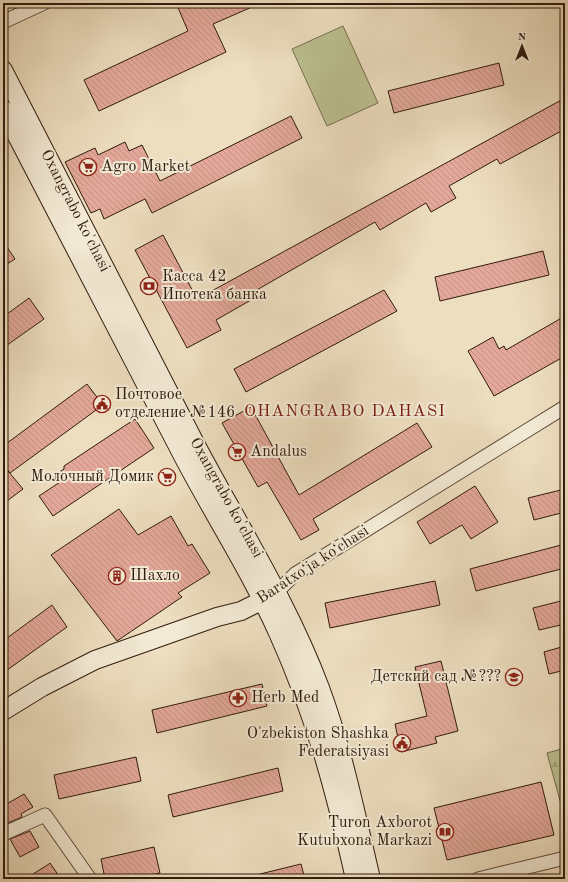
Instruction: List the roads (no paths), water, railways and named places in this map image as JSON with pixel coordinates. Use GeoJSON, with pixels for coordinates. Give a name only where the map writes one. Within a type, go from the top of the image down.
{"type":"FeatureCollection","features":[{"type":"Feature","properties":{"kind":"main road","name":"Oxangrabo ko'chasi"},"geometry":{"type":"LineString","coordinates":[[3,70],[184,439]]}},
{"type":"Feature","properties":{"kind":"main road","name":"Oxangrabo ko'chasi"},"geometry":{"type":"LineString","coordinates":[[3,110],[270,596],[308,659],[332,724],[351,792],[371,879]]}},
{"type":"Feature","properties":{"kind":"main road","name":"Oxangrabo ko'chasi"},"geometry":{"type":"LineString","coordinates":[[270,596],[322,745],[337,797],[355,879]]}},
{"type":"Feature","properties":{"kind":"main road","name":"Baratxoʻja koʻchasi"},"geometry":{"type":"LineString","coordinates":[[3,711],[55,680],[95,660],[217,617],[241,611],[270,596]]}},
{"type":"Feature","properties":{"kind":"street"},"geometry":{"type":"LineString","coordinates":[[3,22],[44,3]]}},
{"type":"Feature","properties":{"kind":"street","name":"Baratxoʻja koʻchasi"},"geometry":{"type":"LineString","coordinates":[[270,596],[295,574],[565,407]]}},
{"type":"Feature","properties":{"kind":"street"},"geometry":{"type":"LineString","coordinates":[[3,834],[45,815],[83,877]]}},
{"type":"Feature","properties":{"kind":"street"},"geometry":{"type":"LineString","coordinates":[[478,879],[565,858]]}},
{"type":"Feature","properties":{"kind":"place","name":"Agro Market"},"geometry":{"type":"Point","coordinates":[88,167]}},
{"type":"Feature","properties":{"kind":"place","name":"Касса 42 Ипотека банка"},"geometry":{"type":"Point","coordinates":[149,286]}},
{"type":"Feature","properties":{"kind":"place","name":"Почтовое отделение №146"},"geometry":{"type":"Point","coordinates":[102,404]}},
{"type":"Feature","properties":{"kind":"place","name":"Andalus"},"geometry":{"type":"Point","coordinates":[237,452]}},
{"type":"Feature","properties":{"kind":"place","name":"Молочный Домик"},"geometry":{"type":"Point","coordinates":[167,477]}},
{"type":"Feature","properties":{"kind":"place","name":"Шахло"},"geometry":{"type":"Point","coordinates":[117,576]}},
{"type":"Feature","properties":{"kind":"place","name":"Детский сад №???"},"geometry":{"type":"Point","coordinates":[514,677]}},
{"type":"Feature","properties":{"kind":"place","name":"Herb Med"},"geometry":{"type":"Point","coordinates":[238,698]}},
{"type":"Feature","properties":{"kind":"place","name":"O'zbekiston Shashka Federatsiyasi"},"geometry":{"type":"Point","coordinates":[402,743]}},
{"type":"Feature","properties":{"kind":"place","name":"Turon Axborot Kutubxona Markazi"},"geometry":{"type":"Point","coordinates":[445,832]}},
{"type":"Feature","properties":{"kind":"district","name":"OHANGRABO DAHASI"},"geometry":{"type":"Point","coordinates":[345,411]}}]}
